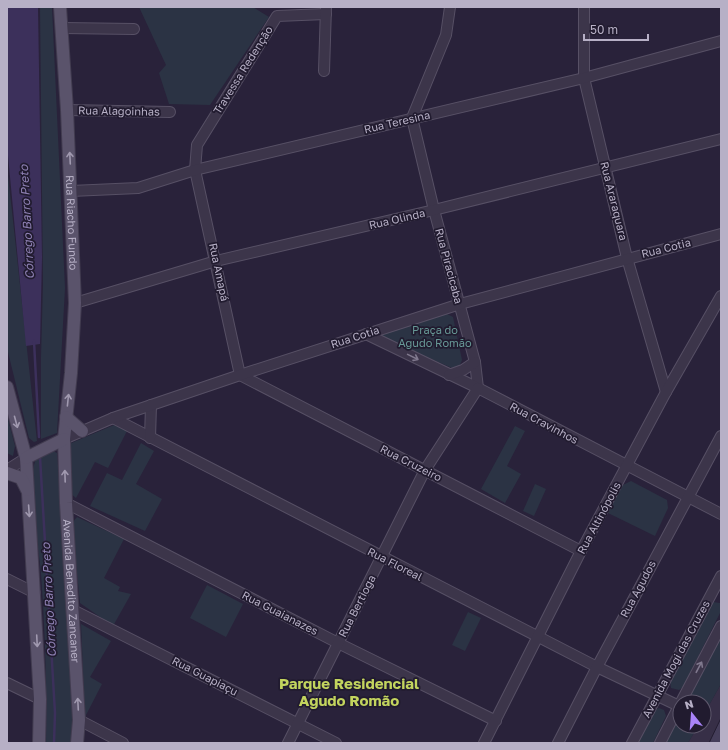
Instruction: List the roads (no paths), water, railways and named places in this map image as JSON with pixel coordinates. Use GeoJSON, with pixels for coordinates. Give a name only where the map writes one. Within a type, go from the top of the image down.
{"type":"FeatureCollection","features":[{"type":"Feature","properties":{"kind":"main road","name":"Rua Riacho Fundo"},"geometry":{"type":"LineString","coordinates":[[60,7],[71,191],[74,303],[71,373],[64,439]]}},
{"type":"Feature","properties":{"kind":"main road"},"geometry":{"type":"LineString","coordinates":[[7,387],[26,458],[40,699],[39,743]]}},
{"type":"Feature","properties":{"kind":"main road"},"geometry":{"type":"LineString","coordinates":[[66,417],[82,431]]}},
{"type":"Feature","properties":{"kind":"main road"},"geometry":{"type":"LineString","coordinates":[[26,458],[64,439]]}},
{"type":"Feature","properties":{"kind":"main road","name":"Avenida Benedito Zancaner"},"geometry":{"type":"LineString","coordinates":[[64,439],[66,503],[79,720],[77,743]]}},
{"type":"Feature","properties":{"kind":"main road"},"geometry":{"type":"LineString","coordinates":[[7,473],[21,478],[28,490]]}},
{"type":"Feature","properties":{"kind":"street"},"geometry":{"type":"LineString","coordinates":[[412,118],[446,35],[450,7]]}},
{"type":"Feature","properties":{"kind":"street","name":"Rua Araraquara"},"geometry":{"type":"LineString","coordinates":[[584,7],[584,78],[627,258],[666,392]]}},
{"type":"Feature","properties":{"kind":"street"},"geometry":{"type":"LineString","coordinates":[[324,71],[326,10]]}},
{"type":"Feature","properties":{"kind":"street","name":"Travessa Redenção"},"geometry":{"type":"LineString","coordinates":[[195,170],[197,144],[277,16],[326,10]]}},
{"type":"Feature","properties":{"kind":"street"},"geometry":{"type":"LineString","coordinates":[[62,28],[134,29]]}},
{"type":"Feature","properties":{"kind":"street","name":"Rua Teresina"},"geometry":{"type":"LineString","coordinates":[[71,191],[138,188],[195,170],[584,78],[721,41]]}},
{"type":"Feature","properties":{"kind":"street","name":"Rua Alagoinhas"},"geometry":{"type":"LineString","coordinates":[[67,110],[170,112]]}},
{"type":"Feature","properties":{"kind":"street","name":"Rua Piracicaba"},"geometry":{"type":"LineString","coordinates":[[412,118],[434,210],[475,362],[478,388]]}},
{"type":"Feature","properties":{"kind":"street","name":"Rua Olinda"},"geometry":{"type":"LineString","coordinates":[[74,303],[216,261],[434,210],[721,139]]}},
{"type":"Feature","properties":{"kind":"street","name":"Rua Amapá"},"geometry":{"type":"LineString","coordinates":[[195,170],[240,374]]}},
{"type":"Feature","properties":{"kind":"street","name":"Rua Cotia"},"geometry":{"type":"LineString","coordinates":[[64,439],[112,418],[240,374],[460,304],[721,234]]}},
{"type":"Feature","properties":{"kind":"street","name":"Rua Altinópolis"},"geometry":{"type":"LineString","coordinates":[[484,743],[581,551],[666,392],[721,296]]}},
{"type":"Feature","properties":{"kind":"street","name":"Rua Cravinhos"},"geometry":{"type":"LineString","coordinates":[[366,334],[478,388],[721,514]]}},
{"type":"Feature","properties":{"kind":"street"},"geometry":{"type":"LineString","coordinates":[[449,375],[463,370],[475,362]]}},
{"type":"Feature","properties":{"kind":"street","name":"Rua Cruzeiro"},"geometry":{"type":"LineString","coordinates":[[240,374],[581,551]]}},
{"type":"Feature","properties":{"kind":"street","name":"Rua Bertioga"},"geometry":{"type":"LineString","coordinates":[[288,743],[425,470],[478,388]]}},
{"type":"Feature","properties":{"kind":"street"},"geometry":{"type":"LineString","coordinates":[[150,438],[151,405]]}},
{"type":"Feature","properties":{"kind":"street","name":"Rua Floreal"},"geometry":{"type":"LineString","coordinates":[[112,418],[382,558],[597,667],[656,696],[672,701]]}},
{"type":"Feature","properties":{"kind":"street","name":"Rua Agudos"},"geometry":{"type":"LineString","coordinates":[[558,743],[687,497],[721,436]]}},
{"type":"Feature","properties":{"kind":"street"},"geometry":{"type":"LineString","coordinates":[[7,470],[26,458]]}},
{"type":"Feature","properties":{"kind":"street","name":"Rua Guaianazes"},"geometry":{"type":"LineString","coordinates":[[66,503],[338,643],[496,721]]}},
{"type":"Feature","properties":{"kind":"street","name":"Avenida Mogi das Cruzes"},"geometry":{"type":"LineString","coordinates":[[632,743],[656,696],[717,591],[721,576]]}},
{"type":"Feature","properties":{"kind":"street"},"geometry":{"type":"LineString","coordinates":[[7,579],[35,593]]}},
{"type":"Feature","properties":{"kind":"street","name":"Rua Guapiaçu"},"geometry":{"type":"LineString","coordinates":[[73,610],[336,743]]}},
{"type":"Feature","properties":{"kind":"street"},"geometry":{"type":"LineString","coordinates":[[685,694],[721,626]]}},
{"type":"Feature","properties":{"kind":"street"},"geometry":{"type":"LineString","coordinates":[[7,683],[40,699]]}},
{"type":"Feature","properties":{"kind":"street"},"geometry":{"type":"LineString","coordinates":[[79,720],[123,743]]}},
{"type":"Feature","properties":{"kind":"street"},"geometry":{"type":"LineString","coordinates":[[660,743],[672,720]]}},
{"type":"Feature","properties":{"kind":"water"},"geometry":{"type":"Polygon","coordinates":[[[7,7],[38,7],[42,257],[40,344],[26,346],[7,145],[7,7]]]}},
{"type":"Feature","properties":{"kind":"waterway","name":"Córrego Barro Preto"},"geometry":{"type":"LineString","coordinates":[[34,341],[39,437]]}},
{"type":"Feature","properties":{"kind":"waterway","name":"Córrego Barro Preto"},"geometry":{"type":"LineString","coordinates":[[40,457],[55,713],[54,743]]}},
{"type":"Feature","properties":{"kind":"district","name":"Parque Residencial Agudo Romão"},"geometry":{"type":"Point","coordinates":[349,692]}},
{"type":"Feature","properties":{"kind":"park label","name":"Praça do Agudo Romão"},"geometry":{"type":"Point","coordinates":[435,336]}}]}
